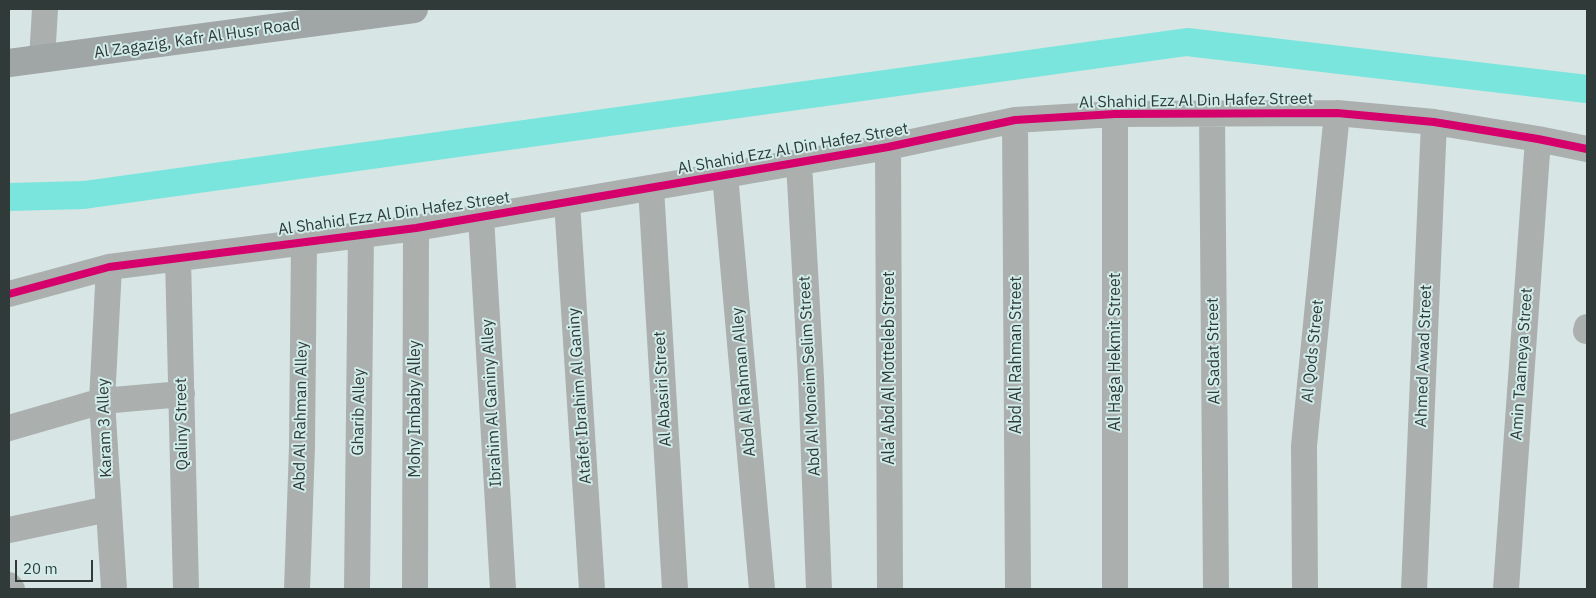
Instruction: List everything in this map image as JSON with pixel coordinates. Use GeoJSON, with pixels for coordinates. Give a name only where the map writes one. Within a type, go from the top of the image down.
{"type":"FeatureCollection","features":[{"type":"Feature","properties":{"kind":"main road","name":"Al Zagazig, Kafr Al Husr Road"},"geometry":{"type":"LineString","coordinates":[[9,63],[414,9]]}},
{"type":"Feature","properties":{"kind":"street"},"geometry":{"type":"LineString","coordinates":[[42,60],[45,9]]}},
{"type":"Feature","properties":{"kind":"street","name":"Al Shahid Ezz Al Din Hafez Street"},"geometry":{"type":"LineString","coordinates":[[9,294],[109,266],[416,228],[888,147],[1015,120],[1115,114],[1337,113],[1434,122],[1587,149]]}},
{"type":"Feature","properties":{"kind":"street","name":"Al Qods Street"},"geometry":{"type":"LineString","coordinates":[[1305,589],[1306,425],[1337,113]]}},
{"type":"Feature","properties":{"kind":"street","name":"Al Haga Hekmit Street"},"geometry":{"type":"LineString","coordinates":[[1115,114],[1115,589]]}},
{"type":"Feature","properties":{"kind":"street","name":"Al Sadat Street"},"geometry":{"type":"LineString","coordinates":[[1212,114],[1216,589]]}},
{"type":"Feature","properties":{"kind":"street","name":"Abd Al Rahman Street"},"geometry":{"type":"LineString","coordinates":[[1015,120],[1018,589]]}},
{"type":"Feature","properties":{"kind":"street","name":"Ahmed Awad Street"},"geometry":{"type":"LineString","coordinates":[[1414,589],[1434,122]]}},
{"type":"Feature","properties":{"kind":"street","name":"Amin Taameya Street"},"geometry":{"type":"LineString","coordinates":[[1506,589],[1538,139]]}},
{"type":"Feature","properties":{"kind":"street","name":"Ala' Abd Al Motteleb Street"},"geometry":{"type":"LineString","coordinates":[[888,147],[890,589]]}},
{"type":"Feature","properties":{"kind":"street","name":"Abd Al Moneim Selim Street"},"geometry":{"type":"LineString","coordinates":[[799,163],[819,589]]}},
{"type":"Feature","properties":{"kind":"street","name":"Abd Al Rahman Alley"},"geometry":{"type":"LineString","coordinates":[[725,175],[762,589]]}},
{"type":"Feature","properties":{"kind":"street","name":"Al Abasiri Street"},"geometry":{"type":"LineString","coordinates":[[651,188],[675,589]]}},
{"type":"Feature","properties":{"kind":"street","name":"Atafet Ibrahim Al Ganiny"},"geometry":{"type":"LineString","coordinates":[[567,202],[592,589]]}},
{"type":"Feature","properties":{"kind":"street","name":"Ibrahim Al Ganiny Alley"},"geometry":{"type":"LineString","coordinates":[[481,217],[503,589]]}},
{"type":"Feature","properties":{"kind":"street","name":"Mohy Imbaby Alley"},"geometry":{"type":"LineString","coordinates":[[415,589],[416,228]]}},
{"type":"Feature","properties":{"kind":"street","name":"Gharib Alley"},"geometry":{"type":"LineString","coordinates":[[357,589],[360,235]]}},
{"type":"Feature","properties":{"kind":"street","name":"Abd Al Rahman Alley"},"geometry":{"type":"LineString","coordinates":[[297,589],[302,446],[304,242]]}},
{"type":"Feature","properties":{"kind":"street","name":"Qaliny Street"},"geometry":{"type":"LineString","coordinates":[[178,258],[186,589]]}},
{"type":"Feature","properties":{"kind":"street","name":"Karam 3 Alley"},"geometry":{"type":"LineString","coordinates":[[109,266],[102,402],[114,589]]}},
{"type":"Feature","properties":{"kind":"street"},"geometry":{"type":"LineString","coordinates":[[9,428],[102,402],[182,394]]}},
{"type":"Feature","properties":{"kind":"street"},"geometry":{"type":"LineString","coordinates":[[9,530],[108,509]]}},
{"type":"Feature","properties":{"kind":"street"},"geometry":{"type":"LineString","coordinates":[[9,585],[12,589]]}},
{"type":"Feature","properties":{"kind":"waterway"},"geometry":{"type":"LineString","coordinates":[[9,197],[84,195],[1187,42],[1587,89]]}},
{"type":"Feature","properties":{"kind":"cycle path"},"geometry":{"type":"LineString","coordinates":[[9,294],[109,267],[416,228],[888,147],[1015,120],[1115,114],[1337,113],[1434,122],[1587,149]]}}]}
